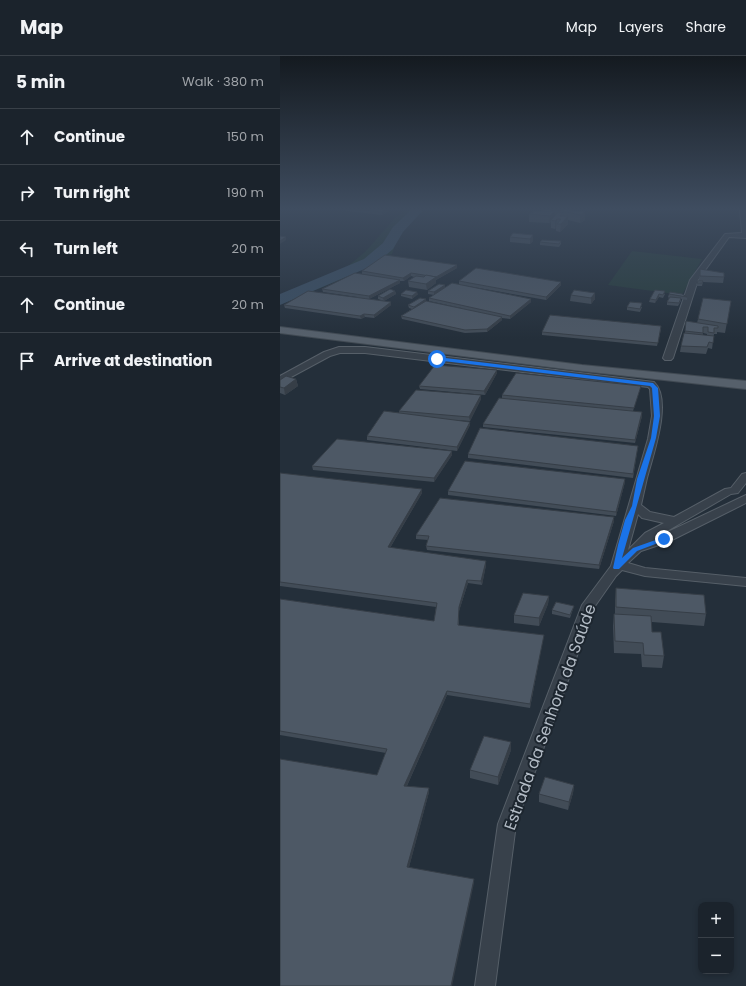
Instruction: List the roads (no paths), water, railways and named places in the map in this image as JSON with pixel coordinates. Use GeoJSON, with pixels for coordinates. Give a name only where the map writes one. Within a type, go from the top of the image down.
{"type":"FeatureCollection","features":[{"type":"Feature","properties":{"kind":"main road"},"geometry":{"type":"LineString","coordinates":[[280,324],[561,358],[746,377]]}},
{"type":"Feature","properties":{"kind":"main road"},"geometry":{"type":"LineString","coordinates":[[280,330],[597,369],[746,385]]}},
{"type":"Feature","properties":{"kind":"street"},"geometry":{"type":"LineString","coordinates":[[668,358],[694,280],[714,252]]}},
{"type":"Feature","properties":{"kind":"street"},"geometry":{"type":"LineString","coordinates":[[280,380],[316,359],[339,350],[372,351],[651,384],[655,388],[657,416],[654,438],[640,479],[635,506],[628,520],[618,566],[645,572],[746,582]]}},
{"type":"Feature","properties":{"kind":"street","name":"Estrada da Senhora da Saúde"},"geometry":{"type":"LineString","coordinates":[[486,986],[507,824],[589,605],[611,573],[649,536],[729,491],[734,491],[746,476]]}},
{"type":"Feature","properties":{"kind":"street"},"geometry":{"type":"LineString","coordinates":[[635,549],[664,539],[746,498]]}},
{"type":"Feature","properties":{"kind":"street"},"geometry":{"type":"LineString","coordinates":[[635,506],[646,515],[674,521]]}},
{"type":"Feature","properties":{"kind":"waterway"},"geometry":{"type":"LineString","coordinates":[[280,300],[369,262],[380,252]]}}]}
